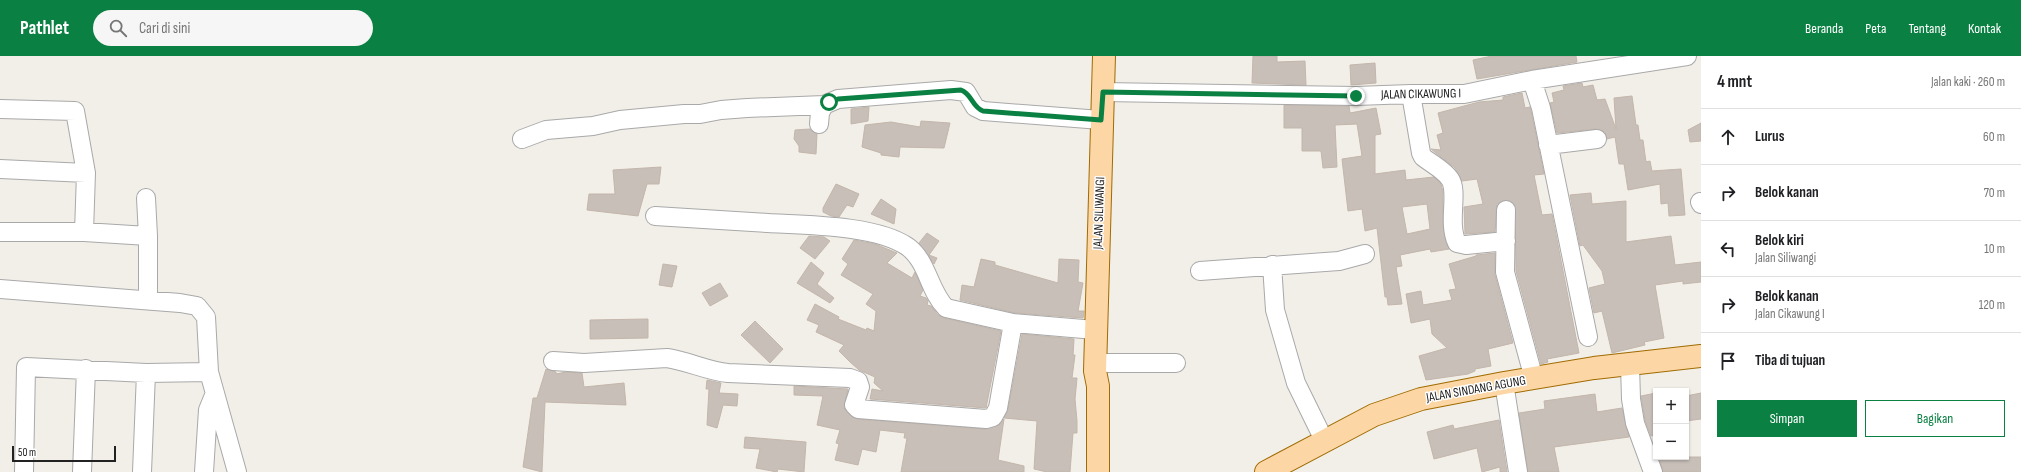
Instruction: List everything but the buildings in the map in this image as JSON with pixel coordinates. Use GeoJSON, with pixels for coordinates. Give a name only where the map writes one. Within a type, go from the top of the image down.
{"type":"FeatureCollection","features":[{"type":"Feature","properties":{"kind":"main road","name":"JALAN SILIWANGI"},"geometry":{"type":"LineString","coordinates":[[1098,472],[1098,386],[1095,367],[1095,330],[1104,56]]}},
{"type":"Feature","properties":{"kind":"main road","name":"JALAN SINDANG AGUNG"},"geometry":{"type":"LineString","coordinates":[[1266,472],[1324,440],[1374,415],[1420,399],[1504,382],[1534,379],[1594,368],[1701,356]]}},
{"type":"Feature","properties":{"kind":"main road","name":"JALAN SILIWANGI"},"geometry":{"type":"LineString","coordinates":[[1083,472],[1088,386],[1095,367]]}},
{"type":"Feature","properties":{"kind":"street","name":"JALAN CIKAWUNG I"},"geometry":{"type":"LineString","coordinates":[[1103,92],[1356,96],[1464,94],[1532,80],[1663,58],[1687,56]]}},
{"type":"Feature","properties":{"kind":"street"},"geometry":{"type":"LineString","coordinates":[[1532,80],[1541,108],[1588,337]]}},
{"type":"Feature","properties":{"kind":"street"},"geometry":{"type":"LineString","coordinates":[[522,139],[546,130],[593,126],[620,120],[700,114],[720,110],[747,108],[824,105],[838,99],[961,90],[966,92],[975,107],[983,111],[1101,120]]}},
{"type":"Feature","properties":{"kind":"street"},"geometry":{"type":"LineString","coordinates":[[1411,94],[1421,153],[1423,157],[1447,175],[1454,189],[1451,215],[1457,243],[1466,245],[1506,241]]}},
{"type":"Feature","properties":{"kind":"street"},"geometry":{"type":"LineString","coordinates":[[819,124],[820,113],[824,105]]}},
{"type":"Feature","properties":{"kind":"street"},"geometry":{"type":"LineString","coordinates":[[0,109],[75,111],[86,173],[84,232]]}},
{"type":"Feature","properties":{"kind":"street"},"geometry":{"type":"LineString","coordinates":[[1548,145],[1597,139]]}},
{"type":"Feature","properties":{"kind":"street"},"geometry":{"type":"LineString","coordinates":[[0,169],[86,173]]}},
{"type":"Feature","properties":{"kind":"street"},"geometry":{"type":"LineString","coordinates":[[146,198],[148,236],[148,300]]}},
{"type":"Feature","properties":{"kind":"street"},"geometry":{"type":"LineString","coordinates":[[1506,210],[1505,272],[1534,379]]}},
{"type":"Feature","properties":{"kind":"street"},"geometry":{"type":"LineString","coordinates":[[655,216],[806,225],[863,231],[887,238],[906,246],[914,252],[923,265],[940,302],[946,308],[958,312],[1013,323],[1095,330]]}},
{"type":"Feature","properties":{"kind":"street"},"geometry":{"type":"LineString","coordinates":[[0,232],[84,232],[148,236]]}},
{"type":"Feature","properties":{"kind":"street"},"geometry":{"type":"LineString","coordinates":[[1200,271],[1339,260],[1365,254]]}},
{"type":"Feature","properties":{"kind":"street"},"geometry":{"type":"LineString","coordinates":[[1272,265],[1275,310],[1296,383],[1324,440]]}},
{"type":"Feature","properties":{"kind":"street"},"geometry":{"type":"LineString","coordinates":[[0,289],[148,300],[197,306],[206,316],[209,372],[237,472]]}},
{"type":"Feature","properties":{"kind":"street"},"geometry":{"type":"LineString","coordinates":[[553,361],[584,363],[667,358],[680,360],[716,372],[850,378],[858,381],[860,387],[854,405],[858,409],[986,419],[993,417],[998,408],[1013,323]]}},
{"type":"Feature","properties":{"kind":"street"},"geometry":{"type":"LineString","coordinates":[[1095,367],[1176,363]]}},
{"type":"Feature","properties":{"kind":"street"},"geometry":{"type":"LineString","coordinates":[[1630,365],[1631,399],[1636,423],[1653,472]]}},
{"type":"Feature","properties":{"kind":"street"},"geometry":{"type":"LineString","coordinates":[[24,472],[26,367],[146,373],[209,372]]}},
{"type":"Feature","properties":{"kind":"street"},"geometry":{"type":"LineString","coordinates":[[82,472],[86,369]]}},
{"type":"Feature","properties":{"kind":"street"},"geometry":{"type":"LineString","coordinates":[[142,472],[146,373]]}},
{"type":"Feature","properties":{"kind":"street"},"geometry":{"type":"LineString","coordinates":[[1504,382],[1518,472]]}},
{"type":"Feature","properties":{"kind":"street"},"geometry":{"type":"LineString","coordinates":[[204,472],[208,410],[215,393]]}},
{"type":"Feature","properties":{"kind":"route"},"geometry":{"type":"LineString","coordinates":[[829,102],[838,99],[926,91],[961,90],[970,96],[975,107],[983,111],[1101,120],[1103,92],[1356,96]]}}]}
